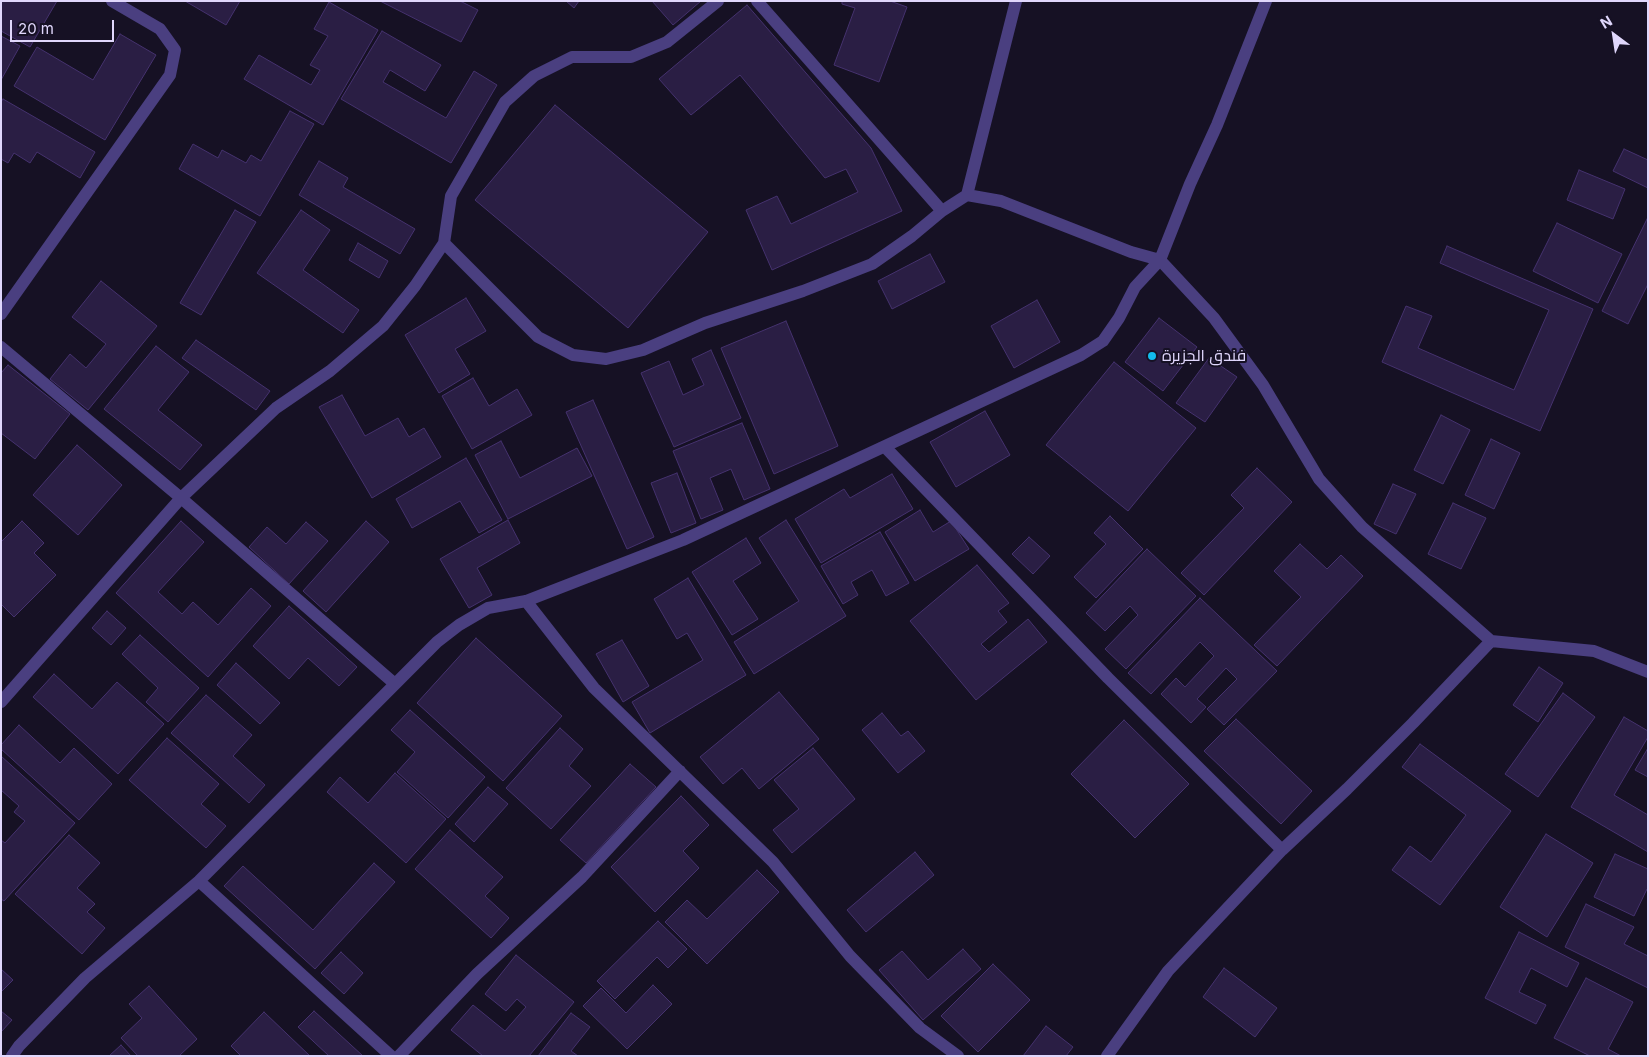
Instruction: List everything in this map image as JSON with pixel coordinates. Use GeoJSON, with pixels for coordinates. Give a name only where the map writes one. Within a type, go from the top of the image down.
{"type":"FeatureCollection","features":[{"type":"Feature","properties":{"kind":"street"},"geometry":{"type":"LineString","coordinates":[[1,314],[170,75],[175,50],[160,29],[112,1]]}},
{"type":"Feature","properties":{"kind":"street"},"geometry":{"type":"LineString","coordinates":[[1,702],[181,498],[276,408],[330,370],[383,326],[415,286],[444,243],[451,196],[505,102],[534,76],[572,58],[631,57],[667,42],[718,1]]}},
{"type":"Feature","properties":{"kind":"street"},"geometry":{"type":"LineString","coordinates":[[757,1],[942,211]]}},
{"type":"Feature","properties":{"kind":"street"},"geometry":{"type":"LineString","coordinates":[[967,195],[1016,1]]}},
{"type":"Feature","properties":{"kind":"street"},"geometry":{"type":"LineString","coordinates":[[12,1056],[19,1046],[86,978],[200,882],[437,642],[459,625],[488,608],[526,601],[683,540],[1081,355],[1103,341],[1119,318],[1135,287],[1160,260],[1190,184],[1217,125],[1266,1]]}},
{"type":"Feature","properties":{"kind":"street"},"geometry":{"type":"LineString","coordinates":[[444,243],[538,337],[573,354],[606,359],[643,350],[704,323],[804,290],[872,264],[912,236],[942,211],[967,195],[1001,201],[1131,252],[1160,260],[1214,318],[1263,385],[1319,479],[1362,527],[1491,641],[1594,651],[1648,672]]}},
{"type":"Feature","properties":{"kind":"street"},"geometry":{"type":"LineString","coordinates":[[1,347],[181,498],[395,684]]}},
{"type":"Feature","properties":{"kind":"street"},"geometry":{"type":"LineString","coordinates":[[885,447],[1108,678],[1282,850]]}},
{"type":"Feature","properties":{"kind":"street"},"geometry":{"type":"LineString","coordinates":[[526,601],[594,688],[773,862],[850,956],[920,1028],[958,1056]]}},
{"type":"Feature","properties":{"kind":"street"},"geometry":{"type":"LineString","coordinates":[[1107,1056],[1168,971],[1282,850],[1413,723],[1491,641]]}},
{"type":"Feature","properties":{"kind":"street"},"geometry":{"type":"LineString","coordinates":[[399,1056],[476,974],[582,877],[680,772]]}},
{"type":"Feature","properties":{"kind":"street"},"geometry":{"type":"LineString","coordinates":[[200,882],[391,1056]]}},
{"type":"Feature","properties":{"kind":"building"},"geometry":{"type":"Polygon","coordinates":[[[1,1],[57,1],[30,47],[1,31],[1,1]]]}},
{"type":"Feature","properties":{"kind":"building"},"geometry":{"type":"Polygon","coordinates":[[[185,1],[240,1],[226,25],[185,1]]]}},
{"type":"Feature","properties":{"kind":"building"},"geometry":{"type":"Polygon","coordinates":[[[380,1],[460,1],[478,10],[461,42],[380,1]]]}},
{"type":"Feature","properties":{"kind":"building"},"geometry":{"type":"Polygon","coordinates":[[[566,1],[579,1],[574,8],[566,1]]]}},
{"type":"Feature","properties":{"kind":"building"},"geometry":{"type":"Polygon","coordinates":[[[652,1],[701,1],[673,25],[652,1]]]}},
{"type":"Feature","properties":{"kind":"building"},"geometry":{"type":"Polygon","coordinates":[[[842,1],[890,1],[907,7],[879,82],[834,65],[855,8],[842,4],[842,1]]]}},
{"type":"Feature","properties":{"kind":"building"},"geometry":{"type":"Polygon","coordinates":[[[329,2],[378,30],[323,125],[244,79],[259,55],[311,85],[320,70],[310,65],[328,36],[314,29],[329,2]]]}},
{"type":"Feature","properties":{"kind":"building"},"geometry":{"type":"Polygon","coordinates":[[[747,5],[871,148],[902,211],[772,270],[746,210],[777,196],[791,224],[858,192],[846,169],[825,178],[740,75],[691,115],[659,79],[747,5]]]}},
{"type":"Feature","properties":{"kind":"building"},"geometry":{"type":"Polygon","coordinates":[[[382,31],[441,65],[425,91],[390,70],[383,82],[446,118],[474,71],[497,85],[451,163],[341,99],[382,31]]]}},
{"type":"Feature","properties":{"kind":"building"},"geometry":{"type":"Polygon","coordinates":[[[120,34],[156,55],[105,140],[14,86],[37,47],[93,80],[120,34]]]}},
{"type":"Feature","properties":{"kind":"building"},"geometry":{"type":"Polygon","coordinates":[[[1,36],[20,46],[1,80],[1,36]]]}},
{"type":"Feature","properties":{"kind":"building"},"geometry":{"type":"Polygon","coordinates":[[[3,99],[95,152],[80,178],[37,152],[30,163],[14,153],[8,163],[1,159],[1,102],[3,99]]]}},
{"type":"Feature","properties":{"kind":"building"},"geometry":{"type":"Polygon","coordinates":[[[555,105],[708,232],[628,328],[475,200],[555,105]]]}},
{"type":"Feature","properties":{"kind":"building"},"geometry":{"type":"Polygon","coordinates":[[[290,111],[314,124],[260,216],[179,169],[193,144],[218,158],[222,150],[246,163],[251,155],[261,161],[290,111]]]}},
{"type":"Feature","properties":{"kind":"building"},"geometry":{"type":"Polygon","coordinates":[[[1624,149],[1648,160],[1648,188],[1613,171],[1624,149]]]}},
{"type":"Feature","properties":{"kind":"building"},"geometry":{"type":"Polygon","coordinates":[[[319,161],[348,178],[343,187],[415,229],[400,254],[299,195],[319,161]]]}},
{"type":"Feature","properties":{"kind":"building"},"geometry":{"type":"Polygon","coordinates":[[[1579,170],[1625,189],[1613,219],[1567,200],[1579,170]]]}},
{"type":"Feature","properties":{"kind":"building"},"geometry":{"type":"Polygon","coordinates":[[[235,210],[256,222],[201,315],[180,303],[235,210]]]}},
{"type":"Feature","properties":{"kind":"building"},"geometry":{"type":"Polygon","coordinates":[[[301,210],[330,230],[303,270],[359,310],[343,333],[257,273],[301,210]]]}},
{"type":"Feature","properties":{"kind":"building"},"geometry":{"type":"Polygon","coordinates":[[[1648,217],[1648,284],[1628,324],[1602,311],[1648,217]]]}},
{"type":"Feature","properties":{"kind":"building"},"geometry":{"type":"Polygon","coordinates":[[[1557,223],[1622,254],[1598,303],[1533,271],[1557,223]]]}},
{"type":"Feature","properties":{"kind":"building"},"geometry":{"type":"Polygon","coordinates":[[[358,243],[388,261],[379,278],[349,260],[358,243]]]}},
{"type":"Feature","properties":{"kind":"building"},"geometry":{"type":"Polygon","coordinates":[[[1447,246],[1593,309],[1540,431],[1382,362],[1406,306],[1432,316],[1418,348],[1514,390],[1549,310],[1440,263],[1447,246]]]}},
{"type":"Feature","properties":{"kind":"building"},"geometry":{"type":"Polygon","coordinates":[[[930,254],[945,282],[892,309],[878,281],[930,254]]]}},
{"type":"Feature","properties":{"kind":"building"},"geometry":{"type":"Polygon","coordinates":[[[101,281],[157,326],[88,410],[50,379],[70,354],[86,368],[106,344],[72,317],[101,281]]]}},
{"type":"Feature","properties":{"kind":"building"},"geometry":{"type":"Polygon","coordinates":[[[466,298],[486,331],[455,349],[470,374],[439,393],[405,335],[466,298]]]}},
{"type":"Feature","properties":{"kind":"building"},"geometry":{"type":"Polygon","coordinates":[[[1037,300],[1060,342],[1014,368],[991,326],[1037,300]]]}},
{"type":"Feature","properties":{"kind":"building"},"geometry":{"type":"Polygon","coordinates":[[[1159,318],[1197,347],[1163,391],[1125,362],[1159,318]]]}},
{"type":"Feature","properties":{"kind":"building"},"geometry":{"type":"Polygon","coordinates":[[[786,321],[838,446],[774,474],[721,348],[786,321]]]}},
{"type":"Feature","properties":{"kind":"building"},"geometry":{"type":"Polygon","coordinates":[[[196,340],[270,391],[256,410],[182,358],[196,340]]]}},
{"type":"Feature","properties":{"kind":"building"},"geometry":{"type":"Polygon","coordinates":[[[156,346],[189,372],[158,410],[202,445],[180,470],[104,409],[156,346]]]}},
{"type":"Feature","properties":{"kind":"building"},"geometry":{"type":"Polygon","coordinates":[[[711,350],[741,418],[674,447],[641,373],[669,361],[683,395],[704,385],[692,359],[711,350]]]}},
{"type":"Feature","properties":{"kind":"building"},"geometry":{"type":"Polygon","coordinates":[[[1209,358],[1237,377],[1205,422],[1176,403],[1209,358]]]}},
{"type":"Feature","properties":{"kind":"building"},"geometry":{"type":"Polygon","coordinates":[[[1114,362],[1196,428],[1128,511],[1046,445],[1114,362]]]}},
{"type":"Feature","properties":{"kind":"building"},"geometry":{"type":"Polygon","coordinates":[[[8,365],[70,414],[35,459],[1,433],[1,373],[8,365]]]}},
{"type":"Feature","properties":{"kind":"building"},"geometry":{"type":"Polygon","coordinates":[[[473,378],[489,406],[517,389],[532,415],[472,449],[442,396],[473,378]]]}},
{"type":"Feature","properties":{"kind":"building"},"geometry":{"type":"Polygon","coordinates":[[[342,395],[365,436],[398,418],[409,437],[424,428],[441,457],[372,498],[319,407],[342,395]]]}},
{"type":"Feature","properties":{"kind":"building"},"geometry":{"type":"Polygon","coordinates":[[[593,400],[654,537],[627,549],[566,412],[593,400]]]}},
{"type":"Feature","properties":{"kind":"building"},"geometry":{"type":"Polygon","coordinates":[[[985,411],[1010,455],[956,487],[930,442],[985,411]]]}},
{"type":"Feature","properties":{"kind":"building"},"geometry":{"type":"Polygon","coordinates":[[[1441,415],[1470,430],[1443,484],[1414,470],[1441,415]]]}},
{"type":"Feature","properties":{"kind":"building"},"geometry":{"type":"Polygon","coordinates":[[[742,423],[770,489],[744,500],[731,469],[710,478],[723,510],[701,519],[673,451],[742,423]]]}},
{"type":"Feature","properties":{"kind":"building"},"geometry":{"type":"Polygon","coordinates":[[[1491,439],[1520,453],[1494,509],[1465,495],[1491,439]]]}},
{"type":"Feature","properties":{"kind":"building"},"geometry":{"type":"Polygon","coordinates":[[[501,441],[520,478],[577,448],[592,476],[508,519],[475,455],[501,441]]]}},
{"type":"Feature","properties":{"kind":"building"},"geometry":{"type":"Polygon","coordinates":[[[77,445],[122,485],[78,535],[33,495],[77,445]]]}},
{"type":"Feature","properties":{"kind":"building"},"geometry":{"type":"Polygon","coordinates":[[[466,458],[502,520],[479,533],[460,501],[412,528],[396,499],[466,458]]]}},
{"type":"Feature","properties":{"kind":"building"},"geometry":{"type":"Polygon","coordinates":[[[1257,468],[1292,502],[1204,595],[1181,573],[1244,508],[1231,495],[1257,468]]]}},
{"type":"Feature","properties":{"kind":"building"},"geometry":{"type":"Polygon","coordinates":[[[677,473],[696,523],[671,533],[651,483],[677,473]]]}},
{"type":"Feature","properties":{"kind":"building"},"geometry":{"type":"Polygon","coordinates":[[[892,474],[913,509],[821,563],[795,519],[844,489],[850,498],[892,474]]]}},
{"type":"Feature","properties":{"kind":"building"},"geometry":{"type":"Polygon","coordinates":[[[1393,484],[1416,494],[1396,534],[1374,524],[1393,484]]]}},
{"type":"Feature","properties":{"kind":"building"},"geometry":{"type":"Polygon","coordinates":[[[1453,503],[1486,518],[1461,569],[1428,554],[1453,503]]]}},
{"type":"Feature","properties":{"kind":"building"},"geometry":{"type":"Polygon","coordinates":[[[920,510],[933,532],[951,521],[969,549],[915,581],[885,532],[920,510]]]}},
{"type":"Feature","properties":{"kind":"building"},"geometry":{"type":"Polygon","coordinates":[[[1110,516],[1143,549],[1096,598],[1074,577],[1106,544],[1094,533],[1110,516]]]}},
{"type":"Feature","properties":{"kind":"building"},"geometry":{"type":"Polygon","coordinates":[[[508,520],[520,543],[477,568],[492,595],[469,608],[440,559],[508,520]]]}},
{"type":"Feature","properties":{"kind":"building"},"geometry":{"type":"Polygon","coordinates":[[[786,520],[846,616],[754,674],[734,642],[799,601],[759,538],[786,520]]]}},
{"type":"Feature","properties":{"kind":"building"},"geometry":{"type":"Polygon","coordinates":[[[22,521],[44,543],[34,553],[56,575],[14,617],[1,604],[1,542],[22,521]]]}},
{"type":"Feature","properties":{"kind":"building"},"geometry":{"type":"Polygon","coordinates":[[[181,521],[204,542],[158,592],[182,614],[193,602],[218,625],[251,588],[271,606],[208,677],[116,593],[181,521]]]}},
{"type":"Feature","properties":{"kind":"building"},"geometry":{"type":"Polygon","coordinates":[[[366,521],[389,542],[326,612],[303,591],[366,521]]]}},
{"type":"Feature","properties":{"kind":"building"},"geometry":{"type":"Polygon","coordinates":[[[306,522],[328,541],[289,584],[249,547],[267,527],[286,544],[306,522]]]}},
{"type":"Feature","properties":{"kind":"building"},"geometry":{"type":"Polygon","coordinates":[[[880,532],[909,583],[886,596],[872,570],[851,582],[858,595],[843,604],[821,566],[880,532]]]}},
{"type":"Feature","properties":{"kind":"building"},"geometry":{"type":"Polygon","coordinates":[[[1029,537],[1050,556],[1033,574],[1012,554],[1029,537]]]}},
{"type":"Feature","properties":{"kind":"building"},"geometry":{"type":"Polygon","coordinates":[[[746,538],[761,563],[733,581],[758,619],[732,635],[692,572],[746,538]]]}},
{"type":"Feature","properties":{"kind":"building"},"geometry":{"type":"Polygon","coordinates":[[[1300,544],[1327,569],[1341,555],[1363,576],[1277,666],[1254,645],[1301,597],[1274,571],[1300,544]]]}},
{"type":"Feature","properties":{"kind":"building"},"geometry":{"type":"Polygon","coordinates":[[[1147,549],[1196,596],[1126,669],[1105,649],[1138,615],[1130,606],[1105,631],[1086,613],[1147,549]]]}},
{"type":"Feature","properties":{"kind":"building"},"geometry":{"type":"Polygon","coordinates":[[[977,565],[1009,603],[998,611],[1007,622],[981,644],[989,652],[1028,619],[1047,642],[976,700],[910,621],[977,565]]]}},
{"type":"Feature","properties":{"kind":"building"},"geometry":{"type":"Polygon","coordinates":[[[688,578],[746,675],[650,733],[632,702],[703,660],[687,633],[677,639],[654,599],[688,578]]]}},
{"type":"Feature","properties":{"kind":"building"},"geometry":{"type":"Polygon","coordinates":[[[1200,598],[1277,671],[1224,725],[1207,709],[1237,679],[1226,668],[1197,699],[1206,707],[1191,723],[1161,694],[1176,678],[1185,687],[1214,656],[1200,642],[1151,694],[1128,673],[1200,598]]]}},
{"type":"Feature","properties":{"kind":"building"},"geometry":{"type":"Polygon","coordinates":[[[289,606],[357,667],[339,686],[308,658],[289,679],[253,646],[289,606]]]}},
{"type":"Feature","properties":{"kind":"building"},"geometry":{"type":"Polygon","coordinates":[[[107,611],[126,628],[111,645],[92,628],[107,611]]]}},
{"type":"Feature","properties":{"kind":"building"},"geometry":{"type":"Polygon","coordinates":[[[140,635],[199,688],[168,722],[146,702],[158,688],[122,654],[140,635]]]}},
{"type":"Feature","properties":{"kind":"building"},"geometry":{"type":"Polygon","coordinates":[[[476,638],[562,716],[503,781],[417,703],[476,638]]]}},
{"type":"Feature","properties":{"kind":"building"},"geometry":{"type":"Polygon","coordinates":[[[622,640],[649,686],[623,702],[596,654],[622,640]]]}},
{"type":"Feature","properties":{"kind":"building"},"geometry":{"type":"Polygon","coordinates":[[[236,663],[280,703],[260,724],[217,685],[236,663]]]}},
{"type":"Feature","properties":{"kind":"building"},"geometry":{"type":"Polygon","coordinates":[[[1539,667],[1563,683],[1538,722],[1513,705],[1539,667]]]}},
{"type":"Feature","properties":{"kind":"building"},"geometry":{"type":"Polygon","coordinates":[[[54,674],[92,709],[117,682],[164,724],[118,774],[33,697],[54,674]]]}},
{"type":"Feature","properties":{"kind":"building"},"geometry":{"type":"Polygon","coordinates":[[[779,692],[819,739],[759,789],[742,768],[723,784],[700,757],[779,692]]]}},
{"type":"Feature","properties":{"kind":"building"},"geometry":{"type":"Polygon","coordinates":[[[1563,693],[1595,717],[1538,797],[1505,774],[1563,693]]]}},
{"type":"Feature","properties":{"kind":"building"},"geometry":{"type":"Polygon","coordinates":[[[206,695],[252,735],[233,756],[265,785],[249,803],[171,733],[206,695]]]}},
{"type":"Feature","properties":{"kind":"building"},"geometry":{"type":"Polygon","coordinates":[[[410,710],[485,777],[448,818],[397,772],[415,752],[391,730],[410,710]]]}},
{"type":"Feature","properties":{"kind":"building"},"geometry":{"type":"Polygon","coordinates":[[[882,713],[901,736],[908,731],[925,751],[898,773],[862,730],[882,713]]]}},
{"type":"Feature","properties":{"kind":"building"},"geometry":{"type":"Polygon","coordinates":[[[1624,717],[1648,731],[1648,737],[1614,795],[1648,815],[1648,852],[1571,807],[1624,717]]]}},
{"type":"Feature","properties":{"kind":"building"},"geometry":{"type":"Polygon","coordinates":[[[1236,719],[1312,791],[1281,824],[1204,751],[1236,719]]]}},
{"type":"Feature","properties":{"kind":"building"},"geometry":{"type":"Polygon","coordinates":[[[1124,720],[1189,784],[1135,838],[1071,774],[1124,720]]]}},
{"type":"Feature","properties":{"kind":"building"},"geometry":{"type":"Polygon","coordinates":[[[19,725],[60,763],[74,748],[112,784],[79,820],[1,749],[1,745],[19,725]]]}},
{"type":"Feature","properties":{"kind":"building"},"geometry":{"type":"Polygon","coordinates":[[[560,728],[583,749],[569,766],[591,786],[551,829],[506,788],[560,728]]]}},
{"type":"Feature","properties":{"kind":"building"},"geometry":{"type":"Polygon","coordinates":[[[167,738],[219,784],[201,804],[226,826],[206,848],[129,780],[167,738]]]}},
{"type":"Feature","properties":{"kind":"building"},"geometry":{"type":"Polygon","coordinates":[[[1420,744],[1511,811],[1440,905],[1392,870],[1410,846],[1431,862],[1466,815],[1402,767],[1420,744]]]}},
{"type":"Feature","properties":{"kind":"building"},"geometry":{"type":"Polygon","coordinates":[[[813,748],[855,799],[792,853],[773,830],[799,809],[774,780],[813,748]]]}},
{"type":"Feature","properties":{"kind":"building"},"geometry":{"type":"Polygon","coordinates":[[[1648,748],[1648,777],[1635,770],[1648,748]]]}},
{"type":"Feature","properties":{"kind":"building"},"geometry":{"type":"Polygon","coordinates":[[[1,756],[75,823],[4,901],[1,899],[1,840],[5,843],[25,821],[14,812],[19,806],[1,790],[1,756]]]}},
{"type":"Feature","properties":{"kind":"building"},"geometry":{"type":"Polygon","coordinates":[[[630,764],[656,787],[586,863],[560,840],[630,764]]]}},
{"type":"Feature","properties":{"kind":"building"},"geometry":{"type":"Polygon","coordinates":[[[395,773],[446,819],[406,863],[327,792],[340,777],[368,803],[395,773]]]}},
{"type":"Feature","properties":{"kind":"building"},"geometry":{"type":"Polygon","coordinates":[[[488,787],[508,804],[474,842],[455,824],[488,787]]]}},
{"type":"Feature","properties":{"kind":"building"},"geometry":{"type":"Polygon","coordinates":[[[681,796],[709,825],[683,851],[699,868],[655,912],[611,867],[681,796]]]}},
{"type":"Feature","properties":{"kind":"building"},"geometry":{"type":"Polygon","coordinates":[[[450,830],[503,877],[485,896],[509,918],[491,938],[415,869],[450,830]]]}},
{"type":"Feature","properties":{"kind":"building"},"geometry":{"type":"Polygon","coordinates":[[[1546,834],[1593,863],[1547,937],[1500,907],[1546,834]]]}},
{"type":"Feature","properties":{"kind":"building"},"geometry":{"type":"Polygon","coordinates":[[[69,835],[100,863],[77,888],[95,904],[87,912],[105,928],[82,954],[15,894],[69,835]]]}},
{"type":"Feature","properties":{"kind":"building"},"geometry":{"type":"Polygon","coordinates":[[[915,852],[934,875],[866,932],[847,910],[915,852]]]}},
{"type":"Feature","properties":{"kind":"building"},"geometry":{"type":"Polygon","coordinates":[[[1615,854],[1648,869],[1648,890],[1634,916],[1594,897],[1615,854]]]}},
{"type":"Feature","properties":{"kind":"building"},"geometry":{"type":"Polygon","coordinates":[[[374,863],[395,882],[315,969],[224,886],[243,866],[313,930],[374,863]]]}},
{"type":"Feature","properties":{"kind":"building"},"geometry":{"type":"Polygon","coordinates":[[[757,870],[779,892],[707,964],[665,922],[687,900],[707,919],[757,870]]]}},
{"type":"Feature","properties":{"kind":"building"},"geometry":{"type":"Polygon","coordinates":[[[1586,904],[1634,927],[1624,944],[1648,956],[1648,988],[1565,947],[1586,904]]]}},
{"type":"Feature","properties":{"kind":"building"},"geometry":{"type":"Polygon","coordinates":[[[658,921],[687,949],[668,968],[657,957],[615,999],[597,981],[658,921]]]}},
{"type":"Feature","properties":{"kind":"building"},"geometry":{"type":"Polygon","coordinates":[[[1519,932],[1579,963],[1567,987],[1531,968],[1519,992],[1546,1005],[1536,1024],[1485,998],[1519,932]]]}},
{"type":"Feature","properties":{"kind":"building"},"geometry":{"type":"Polygon","coordinates":[[[963,949],[981,969],[923,1020],[879,970],[902,951],[928,980],[963,949]]]}},
{"type":"Feature","properties":{"kind":"building"},"geometry":{"type":"Polygon","coordinates":[[[341,952],[363,973],[344,994],[321,973],[341,952]]]}},
{"type":"Feature","properties":{"kind":"building"},"geometry":{"type":"Polygon","coordinates":[[[516,955],[574,1002],[529,1056],[483,1056],[451,1030],[473,1005],[505,1031],[526,1007],[517,999],[506,1011],[485,994],[516,955]]]}},
{"type":"Feature","properties":{"kind":"building"},"geometry":{"type":"Polygon","coordinates":[[[993,964],[1030,1000],[978,1052],[941,1016],[993,964]]]}},
{"type":"Feature","properties":{"kind":"building"},"geometry":{"type":"Polygon","coordinates":[[[1224,968],[1277,1008],[1255,1037],[1203,997],[1224,968]]]}},
{"type":"Feature","properties":{"kind":"building"},"geometry":{"type":"Polygon","coordinates":[[[1,969],[13,980],[1,992],[1,969]]]}},
{"type":"Feature","properties":{"kind":"building"},"geometry":{"type":"Polygon","coordinates":[[[1586,978],[1633,1002],[1608,1049],[1621,1056],[1590,1056],[1554,1038],[1586,978]]]}},
{"type":"Feature","properties":{"kind":"building"},"geometry":{"type":"Polygon","coordinates":[[[653,985],[672,1004],[627,1049],[583,1006],[601,988],[626,1013],[653,985]]]}},
{"type":"Feature","properties":{"kind":"building"},"geometry":{"type":"Polygon","coordinates":[[[149,986],[197,1039],[179,1056],[138,1056],[121,1038],[142,1018],[129,1004],[149,986]]]}},
{"type":"Feature","properties":{"kind":"building"},"geometry":{"type":"Polygon","coordinates":[[[1,1011],[12,1020],[1,1032],[1,1011]]]}},
{"type":"Feature","properties":{"kind":"building"},"geometry":{"type":"Polygon","coordinates":[[[314,1011],[363,1056],[329,1056],[298,1027],[314,1011]]]}},
{"type":"Feature","properties":{"kind":"building"},"geometry":{"type":"Polygon","coordinates":[[[264,1012],[310,1056],[241,1056],[231,1046],[264,1012]]]}},
{"type":"Feature","properties":{"kind":"building"},"geometry":{"type":"Polygon","coordinates":[[[571,1013],[590,1027],[571,1051],[578,1056],[538,1056],[571,1013]]]}},
{"type":"Feature","properties":{"kind":"building"},"geometry":{"type":"Polygon","coordinates":[[[1046,1026],[1073,1047],[1066,1056],[1023,1056],[1046,1026]]]}},
{"type":"Feature","properties":{"kind":"building"},"geometry":{"type":"Polygon","coordinates":[[[121,1045],[131,1056],[109,1056],[121,1045]]]}},
{"type":"Feature","properties":{"kind":"place","name":"فندق الجزيرة"},"geometry":{"type":"Point","coordinates":[1152,356]}}]}
